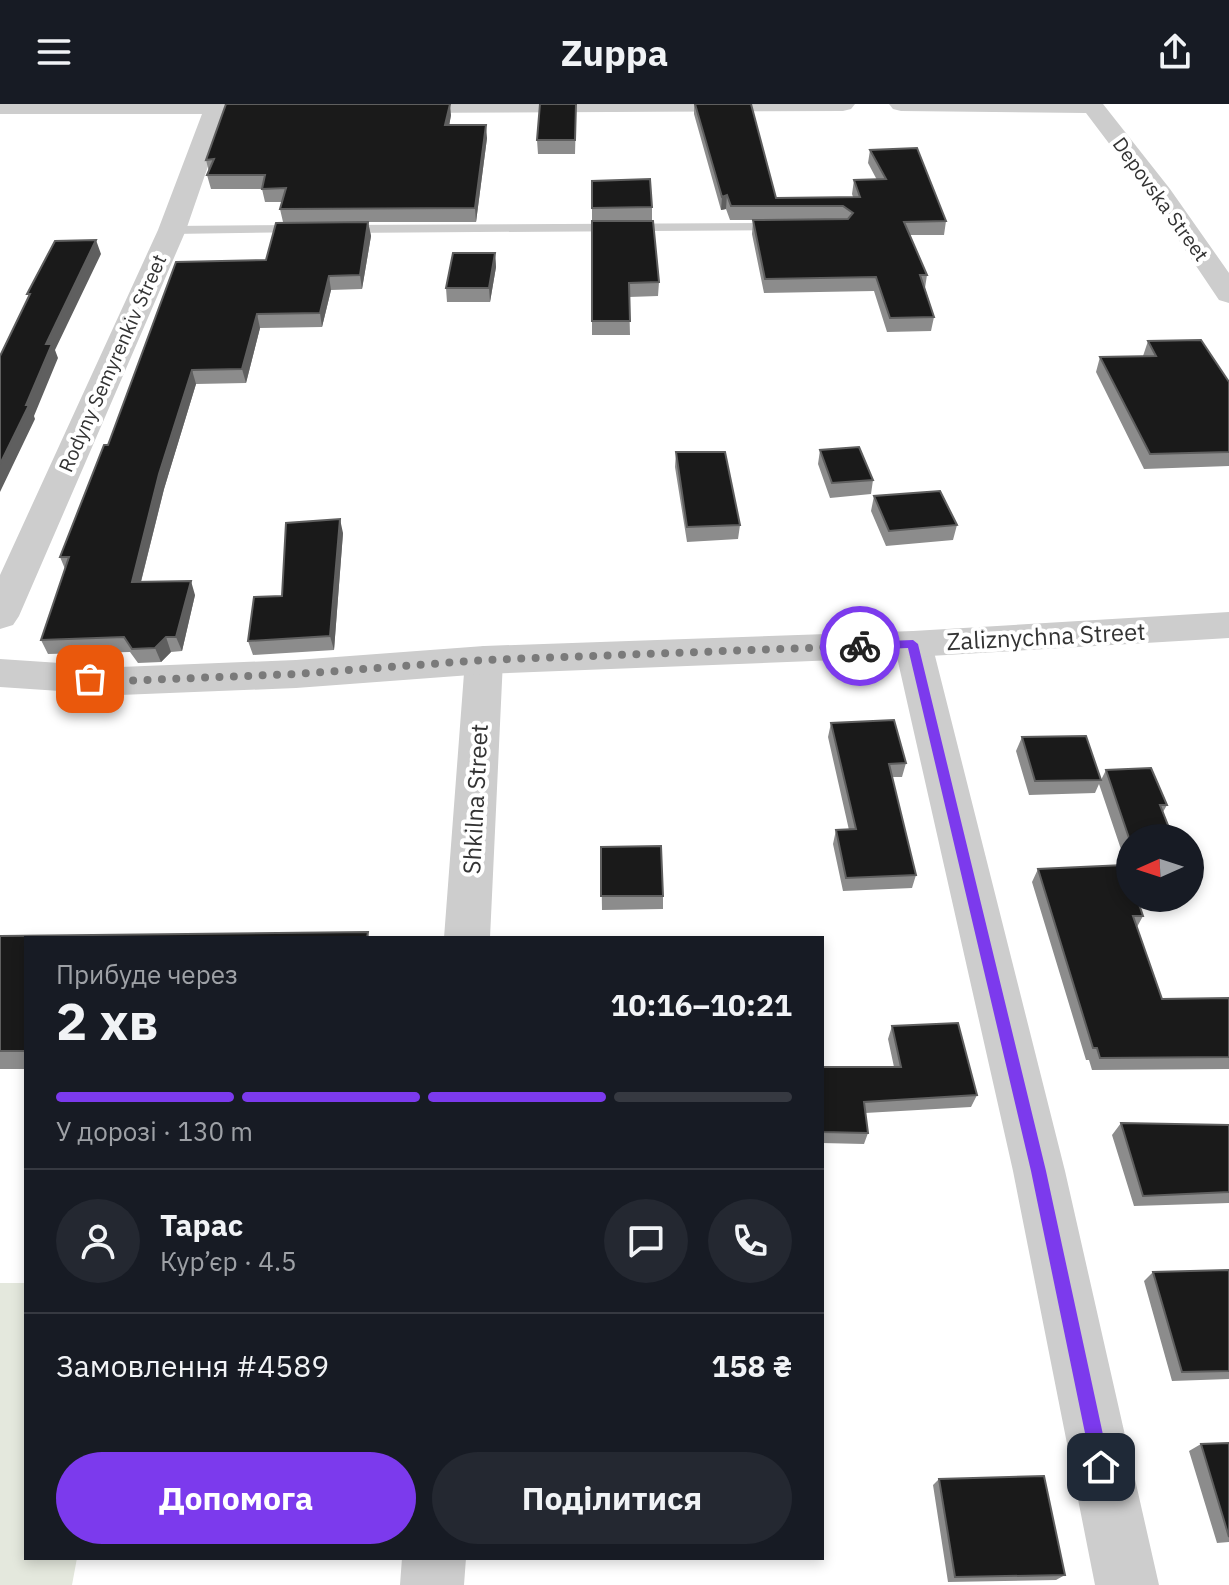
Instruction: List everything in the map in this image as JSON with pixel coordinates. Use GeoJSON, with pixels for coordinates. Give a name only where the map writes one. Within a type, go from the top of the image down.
{"type":"FeatureCollection","features":[{"type":"Feature","properties":{"kind":"street"},"geometry":{"type":"LineString","coordinates":[[373,107],[843,104]]}},
{"type":"Feature","properties":{"kind":"street"},"geometry":{"type":"LineString","coordinates":[[901,104],[1092,105]]}},
{"type":"Feature","properties":{"kind":"street","name":"Depovska Street"},"geometry":{"type":"LineString","coordinates":[[1092,105],[1161,195],[1229,294]]}},
{"type":"Feature","properties":{"kind":"street"},"geometry":{"type":"LineString","coordinates":[[0,107],[311,107]]}},
{"type":"Feature","properties":{"kind":"street","name":"Rodyny Semyrenkiv Street"},"geometry":{"type":"LineString","coordinates":[[0,616],[172,230],[217,107]]}},
{"type":"Feature","properties":{"kind":"street","name":"Zaliznychna Street"},"geometry":{"type":"LineString","coordinates":[[0,673],[120,681],[296,674],[484,660],[913,644],[1229,625]]}},
{"type":"Feature","properties":{"kind":"street"},"geometry":{"type":"LineString","coordinates":[[913,644],[1039,1171],[1127,1585]]}},
{"type":"Feature","properties":{"kind":"street","name":"Shkilna Street"},"geometry":{"type":"LineString","coordinates":[[467,936],[484,660]]}},
{"type":"Feature","properties":{"kind":"street"},"geometry":{"type":"LineString","coordinates":[[432,1585],[434,1560]]}},
{"type":"Feature","properties":{"kind":"lane"},"geometry":{"type":"LineString","coordinates":[[331,229],[793,227]]}},
{"type":"Feature","properties":{"kind":"lane"},"geometry":{"type":"LineString","coordinates":[[172,230],[315,229]]}},
{"type":"Feature","properties":{"kind":"shaded area"},"geometry":{"type":"Polygon","coordinates":[[[0,1283],[24,1283],[24,1560],[77,1560],[72,1585],[0,1585],[0,1283]]]}},
{"type":"Feature","properties":{"kind":"building"},"geometry":{"type":"Polygon","coordinates":[[[226,104],[450,104],[445,125],[486,125],[475,208],[280,209],[286,188],[262,189],[265,175],[207,175],[214,159],[206,160],[226,104]]]}},
{"type":"Feature","properties":{"kind":"building"},"geometry":{"type":"Polygon","coordinates":[[[540,104],[576,104],[575,140],[537,140],[540,104]]]}},
{"type":"Feature","properties":{"kind":"building"},"geometry":{"type":"Polygon","coordinates":[[[695,104],[751,104],[776,198],[860,197],[854,180],[886,179],[870,150],[917,148],[946,221],[904,222],[927,275],[920,275],[934,317],[890,318],[876,277],[765,279],[753,220],[848,219],[853,213],[843,206],[731,206],[727,195],[722,197],[695,104]]]}},
{"type":"Feature","properties":{"kind":"building"},"geometry":{"type":"Polygon","coordinates":[[[650,179],[652,207],[592,208],[592,181],[650,179]]]}},
{"type":"Feature","properties":{"kind":"building"},"geometry":{"type":"Polygon","coordinates":[[[592,221],[653,221],[659,282],[629,283],[630,321],[592,321],[592,221]]]}},
{"type":"Feature","properties":{"kind":"building"},"geometry":{"type":"Polygon","coordinates":[[[368,222],[360,275],[329,276],[320,313],[257,314],[242,369],[192,370],[159,474],[132,582],[191,581],[176,637],[166,637],[155,648],[132,649],[124,637],[41,640],[69,557],[60,557],[104,445],[108,445],[176,262],[266,260],[276,223],[368,222]]]}},
{"type":"Feature","properties":{"kind":"building"},"geometry":{"type":"Polygon","coordinates":[[[96,240],[46,344],[52,344],[26,405],[29,405],[0,464],[0,356],[55,241],[96,240]]]}},
{"type":"Feature","properties":{"kind":"building"},"geometry":{"type":"Polygon","coordinates":[[[453,253],[495,253],[489,288],[446,288],[453,253]]]}},
{"type":"Feature","properties":{"kind":"building"},"geometry":{"type":"Polygon","coordinates":[[[1201,340],[1229,382],[1229,452],[1150,454],[1100,357],[1156,356],[1148,341],[1201,340]]]}},
{"type":"Feature","properties":{"kind":"building"},"geometry":{"type":"Polygon","coordinates":[[[859,447],[873,480],[832,483],[820,450],[859,447]]]}},
{"type":"Feature","properties":{"kind":"building"},"geometry":{"type":"Polygon","coordinates":[[[676,452],[725,452],[740,525],[687,527],[676,452]]]}},
{"type":"Feature","properties":{"kind":"building"},"geometry":{"type":"Polygon","coordinates":[[[940,491],[957,525],[889,531],[874,496],[940,491]]]}},
{"type":"Feature","properties":{"kind":"building"},"geometry":{"type":"Polygon","coordinates":[[[340,519],[330,636],[248,641],[254,597],[282,596],[286,523],[340,519]]]}},
{"type":"Feature","properties":{"kind":"building"},"geometry":{"type":"Polygon","coordinates":[[[894,720],[906,763],[889,764],[916,875],[846,878],[836,830],[856,829],[831,723],[894,720]]]}},
{"type":"Feature","properties":{"kind":"building"},"geometry":{"type":"Polygon","coordinates":[[[1086,736],[1101,780],[1035,781],[1022,737],[1086,736]]]}},
{"type":"Feature","properties":{"kind":"building"},"geometry":{"type":"Polygon","coordinates":[[[1151,768],[1167,805],[1160,805],[1167,824],[1124,824],[1106,770],[1151,768]]]}},
{"type":"Feature","properties":{"kind":"building"},"geometry":{"type":"Polygon","coordinates":[[[661,846],[663,896],[601,896],[601,847],[661,846]]]}},
{"type":"Feature","properties":{"kind":"building"},"geometry":{"type":"Polygon","coordinates":[[[1116,865],[1116,912],[1142,912],[1143,916],[1133,916],[1162,999],[1229,998],[1229,1057],[1100,1058],[1097,1048],[1093,1048],[1038,869],[1116,865]]]}},
{"type":"Feature","properties":{"kind":"building"},"geometry":{"type":"Polygon","coordinates":[[[368,932],[367,936],[24,936],[24,1051],[0,1051],[0,936],[368,932]]]}},
{"type":"Feature","properties":{"kind":"building"},"geometry":{"type":"Polygon","coordinates":[[[958,1023],[977,1095],[864,1102],[868,1133],[824,1132],[824,1067],[901,1067],[892,1026],[958,1023]]]}},
{"type":"Feature","properties":{"kind":"building"},"geometry":{"type":"Polygon","coordinates":[[[1121,1123],[1229,1125],[1229,1192],[1143,1196],[1121,1123]]]}},
{"type":"Feature","properties":{"kind":"building"},"geometry":{"type":"Polygon","coordinates":[[[1229,1270],[1229,1371],[1182,1372],[1153,1272],[1229,1270]]]}},
{"type":"Feature","properties":{"kind":"building"},"geometry":{"type":"Polygon","coordinates":[[[1229,1443],[1229,1537],[1201,1444],[1229,1443]]]}},
{"type":"Feature","properties":{"kind":"building"},"geometry":{"type":"Polygon","coordinates":[[[1044,1476],[1065,1575],[955,1577],[939,1479],[1044,1476]]]}},
{"type":"Feature","properties":{"kind":"way so far"},"geometry":{"type":"LineString","coordinates":[[90,679],[120,681],[296,674],[484,660],[860,646]]}},
{"type":"Feature","properties":{"kind":"route"},"geometry":{"type":"LineString","coordinates":[[860,646],[913,644],[1039,1171],[1101,1467]]}}]}
